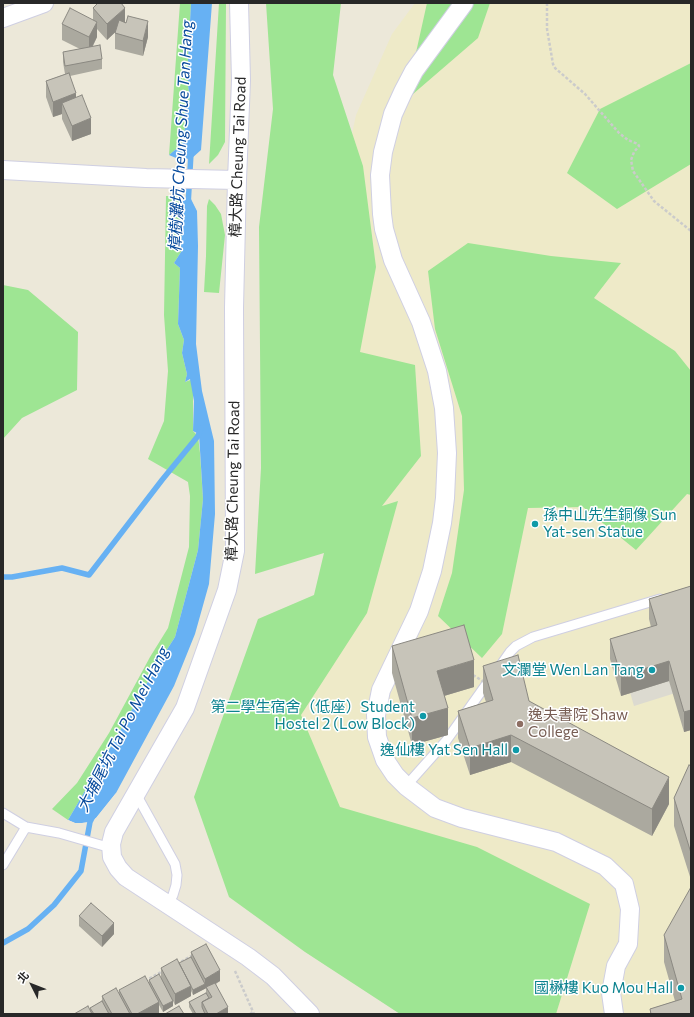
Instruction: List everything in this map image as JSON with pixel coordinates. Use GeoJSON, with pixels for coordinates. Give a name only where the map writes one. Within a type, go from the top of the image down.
{"type":"FeatureCollection","features":[{"type":"Feature","properties":{"kind":"street"},"geometry":{"type":"LineString","coordinates":[[3,18],[44,3]]}},
{"type":"Feature","properties":{"kind":"street","name":"樟大路 Cheung Tai Road"},"geometry":{"type":"LineString","coordinates":[[107,847],[111,844],[114,832],[185,708],[227,590],[235,551],[234,308],[241,80],[239,3]]}},
{"type":"Feature","properties":{"kind":"street"},"geometry":{"type":"LineString","coordinates":[[464,3],[414,71],[396,107],[387,132],[380,175],[382,214],[388,244],[398,274],[421,322],[438,371],[444,408],[447,453],[445,498],[442,523],[432,571],[419,611],[381,690],[376,715],[377,737],[385,760],[395,775],[406,786],[435,808],[462,818],[556,842],[605,866],[624,884],[630,909],[628,944],[616,966],[611,993],[614,1014]]}},
{"type":"Feature","properties":{"kind":"street"},"geometry":{"type":"LineString","coordinates":[[3,170],[146,178],[237,180]]}},
{"type":"Feature","properties":{"kind":"street"},"geometry":{"type":"LineString","coordinates":[[107,847],[118,868],[126,877],[248,957],[273,976],[310,1014]]}},
{"type":"Feature","properties":{"kind":"lane"},"geometry":{"type":"LineString","coordinates":[[406,786],[446,741],[510,652],[516,646],[533,637],[671,595]]}},
{"type":"Feature","properties":{"kind":"lane"},"geometry":{"type":"LineString","coordinates":[[136,794],[175,864],[177,875],[176,885],[168,904]]}},
{"type":"Feature","properties":{"kind":"lane"},"geometry":{"type":"LineString","coordinates":[[3,813],[26,827],[58,833],[107,847]]}},
{"type":"Feature","properties":{"kind":"lane"},"geometry":{"type":"LineString","coordinates":[[3,865],[26,827]]}},
{"type":"Feature","properties":{"kind":"path"},"geometry":{"type":"LineString","coordinates":[[547,3],[547,28],[555,68],[572,85],[585,94],[621,136],[638,144],[639,146],[634,152],[631,160],[633,171],[654,201],[691,231]]}},
{"type":"Feature","properties":{"kind":"path"},"geometry":{"type":"LineString","coordinates":[[471,674],[490,685]]}},
{"type":"Feature","properties":{"kind":"path"},"geometry":{"type":"LineString","coordinates":[[172,966],[194,955]]}},
{"type":"Feature","properties":{"kind":"path"},"geometry":{"type":"LineString","coordinates":[[233,966],[254,1013],[250,1014]]}},
{"type":"Feature","properties":{"kind":"path"},"geometry":{"type":"LineString","coordinates":[[144,981],[165,970]]}},
{"type":"Feature","properties":{"kind":"shaded area"},"geometry":{"type":"Polygon","coordinates":[[[415,3],[691,3],[691,1014],[478,1014],[263,719],[348,550],[343,177],[356,115],[392,34],[415,3]]]}},
{"type":"Feature","properties":{"kind":"shaded area"},"geometry":{"type":"Polygon","coordinates":[[[691,667],[685,690],[634,706],[627,682],[691,667]]]}},
{"type":"Feature","properties":{"kind":"green space"},"geometry":{"type":"Polygon","coordinates":[[[180,3],[191,3],[188,59],[188,85],[190,99],[184,110],[186,118],[182,144],[169,155],[180,3]]]}},
{"type":"Feature","properties":{"kind":"green space"},"geometry":{"type":"Polygon","coordinates":[[[219,3],[226,3],[225,142],[218,155],[209,164],[219,3]]]}},
{"type":"Feature","properties":{"kind":"green space"},"geometry":{"type":"Polygon","coordinates":[[[266,3],[341,3],[333,75],[363,166],[376,267],[360,352],[415,365],[421,456],[382,506],[398,501],[367,613],[301,715],[340,807],[477,847],[590,904],[556,1014],[400,1014],[305,952],[229,897],[194,797],[258,619],[314,595],[324,553],[255,574],[261,468],[259,227],[273,109],[266,3]]]}},
{"type":"Feature","properties":{"kind":"green space"},"geometry":{"type":"Polygon","coordinates":[[[427,3],[490,3],[478,38],[384,119],[415,57],[427,3]]]}},
{"type":"Feature","properties":{"kind":"green space"},"geometry":{"type":"Polygon","coordinates":[[[691,63],[691,164],[617,209],[567,173],[600,109],[691,63]]]}},
{"type":"Feature","properties":{"kind":"green space"},"geometry":{"type":"Polygon","coordinates":[[[166,196],[182,196],[184,205],[181,252],[174,263],[180,268],[178,324],[184,340],[182,353],[187,374],[185,382],[193,379],[193,431],[198,436],[200,453],[203,499],[198,550],[175,637],[68,820],[52,809],[77,783],[109,733],[150,657],[168,628],[189,547],[190,496],[188,482],[148,459],[164,421],[168,371],[164,315],[166,196]]]}},
{"type":"Feature","properties":{"kind":"green space"},"geometry":{"type":"Polygon","coordinates":[[[209,199],[221,214],[225,235],[219,293],[204,292],[207,206],[209,199]]]}},
{"type":"Feature","properties":{"kind":"green space"},"geometry":{"type":"Polygon","coordinates":[[[468,243],[551,256],[621,263],[594,298],[675,351],[691,371],[691,495],[687,494],[636,550],[583,507],[528,508],[502,634],[482,658],[438,616],[452,573],[464,490],[462,416],[435,329],[428,271],[468,243]]]}},
{"type":"Feature","properties":{"kind":"green space"},"geometry":{"type":"Polygon","coordinates":[[[3,285],[28,290],[78,332],[77,390],[22,418],[3,439],[3,285]]]}},
{"type":"Feature","properties":{"kind":"water"},"geometry":{"type":"Polygon","coordinates":[[[191,3],[212,3],[201,150],[191,159],[176,158],[169,155],[182,144],[186,118],[184,110],[190,99],[188,85],[188,59],[191,3]]]}},
{"type":"Feature","properties":{"kind":"water"},"geometry":{"type":"Polygon","coordinates":[[[191,199],[197,211],[198,246],[196,344],[202,391],[214,441],[215,514],[209,584],[195,634],[174,686],[116,793],[96,818],[90,822],[75,823],[68,820],[175,637],[198,550],[203,499],[199,434],[193,431],[194,401],[190,379],[185,382],[187,374],[182,353],[184,340],[178,324],[180,268],[174,263],[181,252],[182,200],[191,199]]]}},
{"type":"Feature","properties":{"kind":"pier"},"geometry":{"type":"Polygon","coordinates":[[[116,793],[115,798],[97,820],[90,824],[74,824],[67,821],[68,820],[75,823],[90,822],[96,818],[116,793]]]}},
{"type":"Feature","properties":{"kind":"building"},"geometry":{"type":"Polygon","coordinates":[[[98,3],[121,3],[125,8],[107,24],[93,8],[98,3]]]}},
{"type":"Feature","properties":{"kind":"building"},"geometry":{"type":"Polygon","coordinates":[[[70,8],[97,22],[89,37],[62,24],[70,8]]]}},
{"type":"Feature","properties":{"kind":"building"},"geometry":{"type":"Polygon","coordinates":[[[128,16],[148,21],[143,41],[115,33],[119,20],[126,23],[128,16]]]}},
{"type":"Feature","properties":{"kind":"building"},"geometry":{"type":"Polygon","coordinates":[[[100,45],[102,59],[65,66],[63,52],[100,45]]]}},
{"type":"Feature","properties":{"kind":"building"},"geometry":{"type":"Polygon","coordinates":[[[69,73],[76,93],[53,102],[46,81],[69,73]]]}},
{"type":"Feature","properties":{"kind":"building"},"geometry":{"type":"Polygon","coordinates":[[[82,95],[91,118],[72,126],[62,103],[82,95]]]}},
{"type":"Feature","properties":{"kind":"building","name":"文瀾堂 Wen Lan Tang"},"geometry":{"type":"Polygon","coordinates":[[[691,586],[691,710],[684,712],[669,661],[621,676],[610,639],[657,625],[649,599],[691,586]]]}},
{"type":"Feature","properties":{"kind":"building"},"geometry":{"type":"Polygon","coordinates":[[[464,625],[474,660],[437,671],[448,708],[412,718],[392,646],[464,625]]]}},
{"type":"Feature","properties":{"kind":"building"},"geometry":{"type":"Polygon","coordinates":[[[518,655],[529,701],[669,777],[652,809],[511,735],[470,748],[458,711],[493,700],[483,666],[518,655]]]}},
{"type":"Feature","properties":{"kind":"building"},"geometry":{"type":"Polygon","coordinates":[[[689,765],[691,766],[691,853],[674,798],[689,765]]]}},
{"type":"Feature","properties":{"kind":"building"},"geometry":{"type":"Polygon","coordinates":[[[691,887],[691,1014],[651,1014],[650,1009],[682,999],[664,935],[691,887]]]}},
{"type":"Feature","properties":{"kind":"building"},"geometry":{"type":"Polygon","coordinates":[[[91,903],[114,923],[102,936],[79,916],[91,903]]]}},
{"type":"Feature","properties":{"kind":"building"},"geometry":{"type":"Polygon","coordinates":[[[206,944],[220,970],[205,979],[191,952],[206,944]]]}},
{"type":"Feature","properties":{"kind":"building"},"geometry":{"type":"Polygon","coordinates":[[[191,957],[205,984],[193,990],[179,963],[191,957]]]}},
{"type":"Feature","properties":{"kind":"building"},"geometry":{"type":"Polygon","coordinates":[[[177,959],[191,986],[175,994],[161,968],[177,959]]]}},
{"type":"Feature","properties":{"kind":"building"},"geometry":{"type":"Polygon","coordinates":[[[159,974],[173,1001],[163,1006],[149,980],[159,974]]]}},
{"type":"Feature","properties":{"kind":"building"},"geometry":{"type":"Polygon","coordinates":[[[145,976],[159,1002],[137,1014],[132,1014],[119,990],[145,976]]]}},
{"type":"Feature","properties":{"kind":"building"},"geometry":{"type":"Polygon","coordinates":[[[215,983],[228,1007],[216,1014],[208,1014],[202,1002],[212,997],[206,987],[215,983]]]}},
{"type":"Feature","properties":{"kind":"building"},"geometry":{"type":"Polygon","coordinates":[[[116,988],[130,1014],[112,1014],[102,996],[116,988]]]}},
{"type":"Feature","properties":{"kind":"building"},"geometry":{"type":"Polygon","coordinates":[[[206,993],[209,998],[202,1002],[202,1007],[205,1014],[196,1014],[189,1002],[206,993]]]}},
{"type":"Feature","properties":{"kind":"building"},"geometry":{"type":"Polygon","coordinates":[[[102,1001],[109,1014],[94,1014],[90,1008],[102,1001]]]}},
{"type":"Feature","properties":{"kind":"building"},"geometry":{"type":"Polygon","coordinates":[[[88,1006],[92,1014],[74,1014],[88,1006]]]}},
{"type":"Feature","properties":{"kind":"building"},"geometry":{"type":"Polygon","coordinates":[[[179,1006],[184,1014],[165,1014],[179,1006]]]}},
{"type":"Feature","properties":{"kind":"waterway","name":"樟樹灘坑 Cheung Shue Tan Hang"},"geometry":{"type":"LineString","coordinates":[[188,206],[191,153]]}},
{"type":"Feature","properties":{"kind":"waterway","name":"樟樹灘坑 Cheung Shue Tan Hang"},"geometry":{"type":"LineString","coordinates":[[3,577],[12,577],[62,568],[89,575],[198,436],[201,428]]}},
{"type":"Feature","properties":{"kind":"waterway","name":"大埔尾坑 Tai Po Mei Hang"},"geometry":{"type":"LineString","coordinates":[[3,943],[28,929],[54,905],[81,871],[90,822],[93,816]]}},
{"type":"Feature","properties":{"kind":"place","name":"孫中山先生銅像 Sun Yat-sen Statue"},"geometry":{"type":"Point","coordinates":[535,524]}},
{"type":"Feature","properties":{"kind":"place","name":"文瀾堂 Wen Lan Tang"},"geometry":{"type":"Point","coordinates":[652,670]}},
{"type":"Feature","properties":{"kind":"place","name":"第二學生宿舍（低座）Student Hostel 2 (Low Block)"},"geometry":{"type":"Point","coordinates":[423,716]}},
{"type":"Feature","properties":{"kind":"place","name":"逸夫書院 Shaw College"},"geometry":{"type":"Point","coordinates":[520,724]}},
{"type":"Feature","properties":{"kind":"place","name":"逸仙樓 Yat Sen Hall"},"geometry":{"type":"Point","coordinates":[516,750]}},
{"type":"Feature","properties":{"kind":"place","name":"國楙樓 Kuo Mou Hall"},"geometry":{"type":"Point","coordinates":[681,988]}}]}
